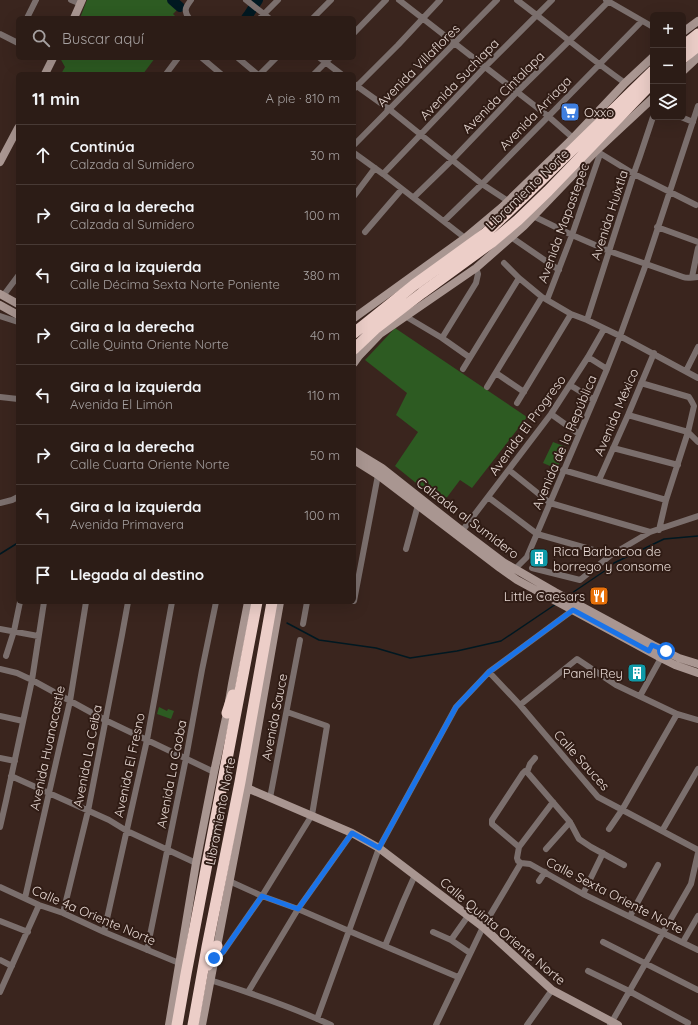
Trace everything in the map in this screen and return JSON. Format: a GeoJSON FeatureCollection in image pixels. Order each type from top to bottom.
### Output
{"type":"FeatureCollection","features":[{"type":"Feature","properties":{"kind":"highway"},"geometry":{"type":"LineString","coordinates":[[686,44],[698,34]]}},
{"type":"Feature","properties":{"kind":"highway"},"geometry":{"type":"LineString","coordinates":[[686,56],[698,46]]}},
{"type":"Feature","properties":{"kind":"highway","name":"Libramiento Norte"},"geometry":{"type":"LineString","coordinates":[[356,331],[414,285],[486,234],[650,74]]}},
{"type":"Feature","properties":{"kind":"highway","name":"Libramiento Norte"},"geometry":{"type":"LineString","coordinates":[[356,347],[375,329],[492,242],[518,220],[650,84]]}},
{"type":"Feature","properties":{"kind":"highway"},"geometry":{"type":"LineString","coordinates":[[545,177],[561,150]]}},
{"type":"Feature","properties":{"kind":"highway"},"geometry":{"type":"LineString","coordinates":[[557,181],[571,177]]}},
{"type":"Feature","properties":{"kind":"highway","name":"Libramiento Norte"},"geometry":{"type":"LineString","coordinates":[[177,1025],[257,604]]}},
{"type":"Feature","properties":{"kind":"highway","name":"Libramiento Norte"},"geometry":{"type":"LineString","coordinates":[[193,1025],[206,977],[272,604]]}},
{"type":"Feature","properties":{"kind":"highway"},"geometry":{"type":"LineString","coordinates":[[227,713],[247,654]]}},
{"type":"Feature","properties":{"kind":"highway"},"geometry":{"type":"LineString","coordinates":[[263,655],[267,678]]}},
{"type":"Feature","properties":{"kind":"highway"},"geometry":{"type":"LineString","coordinates":[[182,944],[185,955],[186,974]]}},
{"type":"Feature","properties":{"kind":"highway"},"geometry":{"type":"LineString","coordinates":[[206,977],[210,962],[217,946]]}},
{"type":"Feature","properties":{"kind":"street"},"geometry":{"type":"LineString","coordinates":[[28,16],[36,0]]}},
{"type":"Feature","properties":{"kind":"street"},"geometry":{"type":"LineString","coordinates":[[71,0],[82,2],[75,16]]}},
{"type":"Feature","properties":{"kind":"street"},"geometry":{"type":"LineString","coordinates":[[188,16],[185,11],[191,0]]}},
{"type":"Feature","properties":{"kind":"street"},"geometry":{"type":"LineString","coordinates":[[246,0],[263,15],[278,0]]}},
{"type":"Feature","properties":{"kind":"street"},"geometry":{"type":"LineString","coordinates":[[315,16],[330,0]]}},
{"type":"Feature","properties":{"kind":"street"},"geometry":{"type":"LineString","coordinates":[[356,31],[386,0]]}},
{"type":"Feature","properties":{"kind":"street"},"geometry":{"type":"LineString","coordinates":[[399,0],[548,116],[573,138]]}},
{"type":"Feature","properties":{"kind":"street"},"geometry":{"type":"LineString","coordinates":[[356,85],[398,45],[440,0]]}},
{"type":"Feature","properties":{"kind":"street","name":"Avenida Villaflores"},"geometry":{"type":"LineString","coordinates":[[356,143],[496,0]]}},
{"type":"Feature","properties":{"kind":"street"},"geometry":{"type":"LineString","coordinates":[[517,0],[570,40],[598,64],[626,83]]}},
{"type":"Feature","properties":{"kind":"street","name":"Avenida Suchiapa"},"geometry":{"type":"LineString","coordinates":[[383,174],[485,67],[552,0]]}},
{"type":"Feature","properties":{"kind":"street"},"geometry":{"type":"LineString","coordinates":[[607,1],[650,26]]}},
{"type":"Feature","properties":{"kind":"street","name":"Avenida Cintalapa"},"geometry":{"type":"LineString","coordinates":[[414,197],[607,1]]}},
{"type":"Feature","properties":{"kind":"street","name":"Avenida Arriaga"},"geometry":{"type":"LineString","coordinates":[[444,221],[642,20]]}},
{"type":"Feature","properties":{"kind":"street"},"geometry":{"type":"LineString","coordinates":[[686,30],[698,22]]}},
{"type":"Feature","properties":{"kind":"street"},"geometry":{"type":"LineString","coordinates":[[0,34],[16,41]]}},
{"type":"Feature","properties":{"kind":"street"},"geometry":{"type":"LineString","coordinates":[[686,69],[698,57]]}},
{"type":"Feature","properties":{"kind":"street"},"geometry":{"type":"LineString","coordinates":[[46,72],[51,60]]}},
{"type":"Feature","properties":{"kind":"street"},"geometry":{"type":"LineString","coordinates":[[169,72],[177,60]]}},
{"type":"Feature","properties":{"kind":"street"},"geometry":{"type":"LineString","coordinates":[[204,60],[219,72]]}},
{"type":"Feature","properties":{"kind":"street"},"geometry":{"type":"LineString","coordinates":[[240,60],[255,72]]}},
{"type":"Feature","properties":{"kind":"street"},"geometry":{"type":"LineString","coordinates":[[262,72],[274,60]]}},
{"type":"Feature","properties":{"kind":"street"},"geometry":{"type":"LineString","coordinates":[[316,72],[327,60],[339,72]]}},
{"type":"Feature","properties":{"kind":"street"},"geometry":{"type":"LineString","coordinates":[[356,317],[465,238],[508,201],[650,60]]}},
{"type":"Feature","properties":{"kind":"street"},"geometry":{"type":"LineString","coordinates":[[356,87],[389,109],[482,184],[508,201]]}},
{"type":"Feature","properties":{"kind":"street","name":"Libramiento Norte"},"geometry":{"type":"LineString","coordinates":[[356,360],[380,334],[476,268],[524,226],[571,177],[650,103]]}},
{"type":"Feature","properties":{"kind":"street","name":"Avenida de la República"},"geometry":{"type":"LineString","coordinates":[[515,569],[527,557],[607,369],[646,264],[698,106]]}},
{"type":"Feature","properties":{"kind":"street"},"geometry":{"type":"LineString","coordinates":[[686,119],[693,122]]}},
{"type":"Feature","properties":{"kind":"street","name":"Avenida Huixtla"},"geometry":{"type":"LineString","coordinates":[[587,320],[652,120]]}},
{"type":"Feature","properties":{"kind":"street"},"geometry":{"type":"LineString","coordinates":[[0,162],[16,132]]}},
{"type":"Feature","properties":{"kind":"street"},"geometry":{"type":"LineString","coordinates":[[598,153],[634,174],[696,205]]}},
{"type":"Feature","properties":{"kind":"street","name":"Avenida Mapastepec"},"geometry":{"type":"LineString","coordinates":[[487,387],[545,298],[559,270],[572,235],[598,153]]}},
{"type":"Feature","properties":{"kind":"street"},"geometry":{"type":"LineString","coordinates":[[356,154],[414,197],[465,238]]}},
{"type":"Feature","properties":{"kind":"street"},"geometry":{"type":"LineString","coordinates":[[356,193],[375,168]]}},
{"type":"Feature","properties":{"kind":"street"},"geometry":{"type":"LineString","coordinates":[[365,232],[402,189]]}},
{"type":"Feature","properties":{"kind":"street"},"geometry":{"type":"LineString","coordinates":[[533,216],[610,251],[686,278],[695,277],[698,248]]}},
{"type":"Feature","properties":{"kind":"street"},"geometry":{"type":"LineString","coordinates":[[657,227],[698,242]]}},
{"type":"Feature","properties":{"kind":"street"},"geometry":{"type":"LineString","coordinates":[[511,237],[559,270]]}},
{"type":"Feature","properties":{"kind":"street"},"geometry":{"type":"LineString","coordinates":[[504,263],[519,278],[545,298],[571,314],[587,320],[654,353],[698,378]]}},
{"type":"Feature","properties":{"kind":"street"},"geometry":{"type":"LineString","coordinates":[[442,338],[476,282],[478,274],[476,268]]}},
{"type":"Feature","properties":{"kind":"street"},"geometry":{"type":"LineString","coordinates":[[16,278],[2,295],[16,303]]}},
{"type":"Feature","properties":{"kind":"street"},"geometry":{"type":"LineString","coordinates":[[463,369],[519,278]]}},
{"type":"Feature","properties":{"kind":"street"},"geometry":{"type":"LineString","coordinates":[[0,305],[16,314]]}},
{"type":"Feature","properties":{"kind":"street"},"geometry":{"type":"LineString","coordinates":[[518,403],[571,314]]}},
{"type":"Feature","properties":{"kind":"street"},"geometry":{"type":"LineString","coordinates":[[0,316],[16,321]]}},
{"type":"Feature","properties":{"kind":"street"},"geometry":{"type":"LineString","coordinates":[[406,316],[469,357]]}},
{"type":"Feature","properties":{"kind":"street","name":"Avenida El Progreso"},"geometry":{"type":"LineString","coordinates":[[462,531],[552,414],[604,329]]}},
{"type":"Feature","properties":{"kind":"street"},"geometry":{"type":"LineString","coordinates":[[686,371],[698,347]]}},
{"type":"Feature","properties":{"kind":"street","name":"Avenida México"},"geometry":{"type":"LineString","coordinates":[[599,480],[654,353]]}},
{"type":"Feature","properties":{"kind":"street"},"geometry":{"type":"LineString","coordinates":[[588,357],[607,369]]}},
{"type":"Feature","properties":{"kind":"street"},"geometry":{"type":"LineString","coordinates":[[496,373],[524,392]]}},
{"type":"Feature","properties":{"kind":"street"},"geometry":{"type":"LineString","coordinates":[[641,383],[689,397],[694,406],[688,432],[666,500],[659,530]]}},
{"type":"Feature","properties":{"kind":"street"},"geometry":{"type":"LineString","coordinates":[[570,385],[594,400]]}},
{"type":"Feature","properties":{"kind":"street"},"geometry":{"type":"LineString","coordinates":[[0,397],[16,399]]}},
{"type":"Feature","properties":{"kind":"street"},"geometry":{"type":"LineString","coordinates":[[552,414],[579,434]]}},
{"type":"Feature","properties":{"kind":"street"},"geometry":{"type":"LineString","coordinates":[[628,415],[688,432],[698,442]]}},
{"type":"Feature","properties":{"kind":"street"},"geometry":{"type":"LineString","coordinates":[[613,448],[678,464]]}},
{"type":"Feature","properties":{"kind":"street","name":"Calzada al Sumidero"},"geometry":{"type":"LineString","coordinates":[[356,452],[382,468],[462,531],[494,559],[503,562],[534,580],[573,608],[651,648],[698,664]]}},
{"type":"Feature","properties":{"kind":"street"},"geometry":{"type":"LineString","coordinates":[[356,461],[378,475],[418,506],[494,559],[518,580],[553,595]]}},
{"type":"Feature","properties":{"kind":"street"},"geometry":{"type":"LineString","coordinates":[[509,470],[550,502],[650,532]]}},
{"type":"Feature","properties":{"kind":"street"},"geometry":{"type":"LineString","coordinates":[[563,470],[666,500]]}},
{"type":"Feature","properties":{"kind":"street"},"geometry":{"type":"LineString","coordinates":[[356,591],[378,475]]}},
{"type":"Feature","properties":{"kind":"street"},"geometry":{"type":"LineString","coordinates":[[488,497],[537,534],[611,555]]}},
{"type":"Feature","properties":{"kind":"street"},"geometry":{"type":"LineString","coordinates":[[0,503],[16,498]]}},
{"type":"Feature","properties":{"kind":"street"},"geometry":{"type":"LineString","coordinates":[[406,549],[418,506]]}},
{"type":"Feature","properties":{"kind":"street"},"geometry":{"type":"LineString","coordinates":[[532,568],[580,580],[611,555],[650,532],[698,516]]}},
{"type":"Feature","properties":{"kind":"street"},"geometry":{"type":"LineString","coordinates":[[527,557],[532,568],[534,580]]}},
{"type":"Feature","properties":{"kind":"street"},"geometry":{"type":"LineString","coordinates":[[534,580],[542,570]]}},
{"type":"Feature","properties":{"kind":"street"},"geometry":{"type":"LineString","coordinates":[[6,656],[14,632],[20,604]]}},
{"type":"Feature","properties":{"kind":"street"},"geometry":{"type":"LineString","coordinates":[[0,827],[3,801],[12,776],[32,680],[44,604]]}},
{"type":"Feature","properties":{"kind":"street","name":"Avenida Huanacastle"},"geometry":{"type":"LineString","coordinates":[[25,898],[70,700],[86,604]]}},
{"type":"Feature","properties":{"kind":"street","name":"Avenida La Ceiba"},"geometry":{"type":"LineString","coordinates":[[63,913],[88,811],[128,604]]}},
{"type":"Feature","properties":{"kind":"street","name":"Avenida El Fresno"},"geometry":{"type":"LineString","coordinates":[[104,932],[147,740],[172,604]]}},
{"type":"Feature","properties":{"kind":"street","name":"Avenida La Caoba"},"geometry":{"type":"LineString","coordinates":[[147,950],[216,604]]}},
{"type":"Feature","properties":{"kind":"street"},"geometry":{"type":"LineString","coordinates":[[169,1025],[196,863],[248,604]]}},
{"type":"Feature","properties":{"kind":"street","name":"Libramiento Norte"},"geometry":{"type":"LineString","coordinates":[[202,1025],[206,977],[217,946],[280,604]]}},
{"type":"Feature","properties":{"kind":"street"},"geometry":{"type":"LineString","coordinates":[[303,624],[307,604]]}},
{"type":"Feature","properties":{"kind":"street"},"geometry":{"type":"LineString","coordinates":[[317,1018],[379,848],[456,707],[489,672],[573,608]]}},
{"type":"Feature","properties":{"kind":"street"},"geometry":{"type":"LineString","coordinates":[[0,629],[38,636]]}},
{"type":"Feature","properties":{"kind":"street","name":"Avenida Sauce"},"geometry":{"type":"LineString","coordinates":[[270,798],[300,640]]}},
{"type":"Feature","properties":{"kind":"street","name":"Calzada al Sumidero"},"geometry":{"type":"LineString","coordinates":[[651,648],[661,658],[698,673]]}},
{"type":"Feature","properties":{"kind":"street"},"geometry":{"type":"LineString","coordinates":[[640,696],[661,658]]}},
{"type":"Feature","properties":{"kind":"street"},"geometry":{"type":"LineString","coordinates":[[520,705],[577,659],[616,685],[677,714],[698,720]]}},
{"type":"Feature","properties":{"kind":"street"},"geometry":{"type":"LineString","coordinates":[[0,669],[32,680],[105,720],[214,772]]}},
{"type":"Feature","properties":{"kind":"street","name":"Calle Sauces"},"geometry":{"type":"LineString","coordinates":[[489,672],[520,705],[598,797],[698,851]]}},
{"type":"Feature","properties":{"kind":"street"},"geometry":{"type":"LineString","coordinates":[[214,958],[223,952],[262,896],[312,815],[327,726],[287,712]]}},
{"type":"Feature","properties":{"kind":"street"},"geometry":{"type":"LineString","coordinates":[[609,829],[622,810],[677,714]]}},
{"type":"Feature","properties":{"kind":"street"},"geometry":{"type":"LineString","coordinates":[[0,716],[23,721]]}},
{"type":"Feature","properties":{"kind":"street"},"geometry":{"type":"LineString","coordinates":[[0,758],[15,761]]}},
{"type":"Feature","properties":{"kind":"street"},"geometry":{"type":"LineString","coordinates":[[519,847],[492,824],[492,820],[535,758]]}},
{"type":"Feature","properties":{"kind":"street"},"geometry":{"type":"LineString","coordinates":[[662,831],[698,770]]}},
{"type":"Feature","properties":{"kind":"street"},"geometry":{"type":"LineString","coordinates":[[525,772],[570,822],[579,839],[624,865]]}},
{"type":"Feature","properties":{"kind":"street"},"geometry":{"type":"LineString","coordinates":[[12,776],[109,820],[127,831],[196,863]]}},
{"type":"Feature","properties":{"kind":"street","name":"Calle Quinta Oriente Norte"},"geometry":{"type":"LineString","coordinates":[[247,788],[352,833],[379,848],[483,927],[552,990],[613,1024]]}},
{"type":"Feature","properties":{"kind":"street"},"geometry":{"type":"LineString","coordinates":[[436,1025],[483,927],[521,863],[517,858],[519,847],[553,802]]}},
{"type":"Feature","properties":{"kind":"street"},"geometry":{"type":"LineString","coordinates":[[546,849],[570,822]]}},
{"type":"Feature","properties":{"kind":"street"},"geometry":{"type":"LineString","coordinates":[[248,992],[298,909],[352,833]]}},
{"type":"Feature","properties":{"kind":"street"},"geometry":{"type":"LineString","coordinates":[[613,1024],[629,991],[691,884],[697,862],[698,851]]}},
{"type":"Feature","properties":{"kind":"street"},"geometry":{"type":"LineString","coordinates":[[584,894],[603,854]]}},
{"type":"Feature","properties":{"kind":"street","name":"Calle Sexta Oriente Norte"},"geometry":{"type":"LineString","coordinates":[[521,863],[530,864],[584,894],[698,950]]}},
{"type":"Feature","properties":{"kind":"street"},"geometry":{"type":"LineString","coordinates":[[630,916],[658,865]]}},
{"type":"Feature","properties":{"kind":"street"},"geometry":{"type":"LineString","coordinates":[[539,881],[545,872]]}},
{"type":"Feature","properties":{"kind":"street"},"geometry":{"type":"LineString","coordinates":[[385,946],[415,875]]}},
{"type":"Feature","properties":{"kind":"street"},"geometry":{"type":"LineString","coordinates":[[229,881],[458,977]]}},
{"type":"Feature","properties":{"kind":"street","name":"Calle 4a Oriente Norte"},"geometry":{"type":"LineString","coordinates":[[0,887],[179,963]]}},
{"type":"Feature","properties":{"kind":"street"},"geometry":{"type":"LineString","coordinates":[[0,992],[40,905]]}},
{"type":"Feature","properties":{"kind":"street"},"geometry":{"type":"LineString","coordinates":[[451,940],[468,916]]}},
{"type":"Feature","properties":{"kind":"street"},"geometry":{"type":"LineString","coordinates":[[683,942],[698,916]]}},
{"type":"Feature","properties":{"kind":"street"},"geometry":{"type":"LineString","coordinates":[[0,921],[28,932]]}},
{"type":"Feature","properties":{"kind":"street"},"geometry":{"type":"LineString","coordinates":[[433,932],[451,940],[470,953]]}},
{"type":"Feature","properties":{"kind":"street"},"geometry":{"type":"LineString","coordinates":[[603,942],[698,990]]}},
{"type":"Feature","properties":{"kind":"street"},"geometry":{"type":"LineString","coordinates":[[0,960],[12,966]]}},
{"type":"Feature","properties":{"kind":"street"},"geometry":{"type":"LineString","coordinates":[[588,970],[688,1023]]}},
{"type":"Feature","properties":{"kind":"street"},"geometry":{"type":"LineString","coordinates":[[206,977],[317,1018],[331,1025]]}},
{"type":"Feature","properties":{"kind":"street"},"geometry":{"type":"LineString","coordinates":[[527,1025],[552,990]]}},
{"type":"Feature","properties":{"kind":"green space"},"geometry":{"type":"Polygon","coordinates":[[[87,0],[170,0],[179,8],[173,14],[175,16],[81,16],[87,0]]]}},
{"type":"Feature","properties":{"kind":"green space"},"geometry":{"type":"Polygon","coordinates":[[[61,60],[154,60],[144,72],[62,72],[65,67],[61,60]]]}},
{"type":"Feature","properties":{"kind":"green space"},"geometry":{"type":"Polygon","coordinates":[[[395,328],[527,417],[472,488],[460,480],[442,504],[395,466],[418,432],[396,415],[407,393],[365,360],[395,328]]]}},
{"type":"Feature","properties":{"kind":"green space"},"geometry":{"type":"Polygon","coordinates":[[[553,442],[566,447],[557,469],[543,463],[553,442]]]}},
{"type":"Feature","properties":{"kind":"green space"},"geometry":{"type":"Polygon","coordinates":[[[159,707],[167,711],[168,709],[174,711],[171,719],[157,714],[159,707]]]}},
{"type":"Feature","properties":{"kind":"waterway"},"geometry":{"type":"LineString","coordinates":[[172,0],[180,7]]}},
{"type":"Feature","properties":{"kind":"waterway"},"geometry":{"type":"LineString","coordinates":[[247,16],[258,0]]}},
{"type":"Feature","properties":{"kind":"waterway"},"geometry":{"type":"LineString","coordinates":[[569,595],[614,563],[664,539],[698,536]]}},
{"type":"Feature","properties":{"kind":"waterway"},"geometry":{"type":"LineString","coordinates":[[0,554],[16,544]]}},
{"type":"Feature","properties":{"kind":"waterway"},"geometry":{"type":"LineString","coordinates":[[287,623],[319,640],[376,648],[410,658],[457,651],[501,641],[556,604]]}},
{"type":"Feature","properties":{"kind":"place","name":"Oxxo"},"geometry":{"type":"Point","coordinates":[570,112]}},
{"type":"Feature","properties":{"kind":"place","name":"Rica Barbacoa de borrego y consome"},"geometry":{"type":"Point","coordinates":[539,558]}},
{"type":"Feature","properties":{"kind":"place","name":"Little Caesars"},"geometry":{"type":"Point","coordinates":[599,596]}},
{"type":"Feature","properties":{"kind":"place","name":"Panel Rey"},"geometry":{"type":"Point","coordinates":[637,673]}},
{"type":"Feature","properties":{"kind":"route"},"geometry":{"type":"LineString","coordinates":[[214,958],[223,952],[262,896],[298,909],[352,833],[379,848],[456,707],[489,672],[573,610],[649,651],[652,645],[666,651]]}}]}
